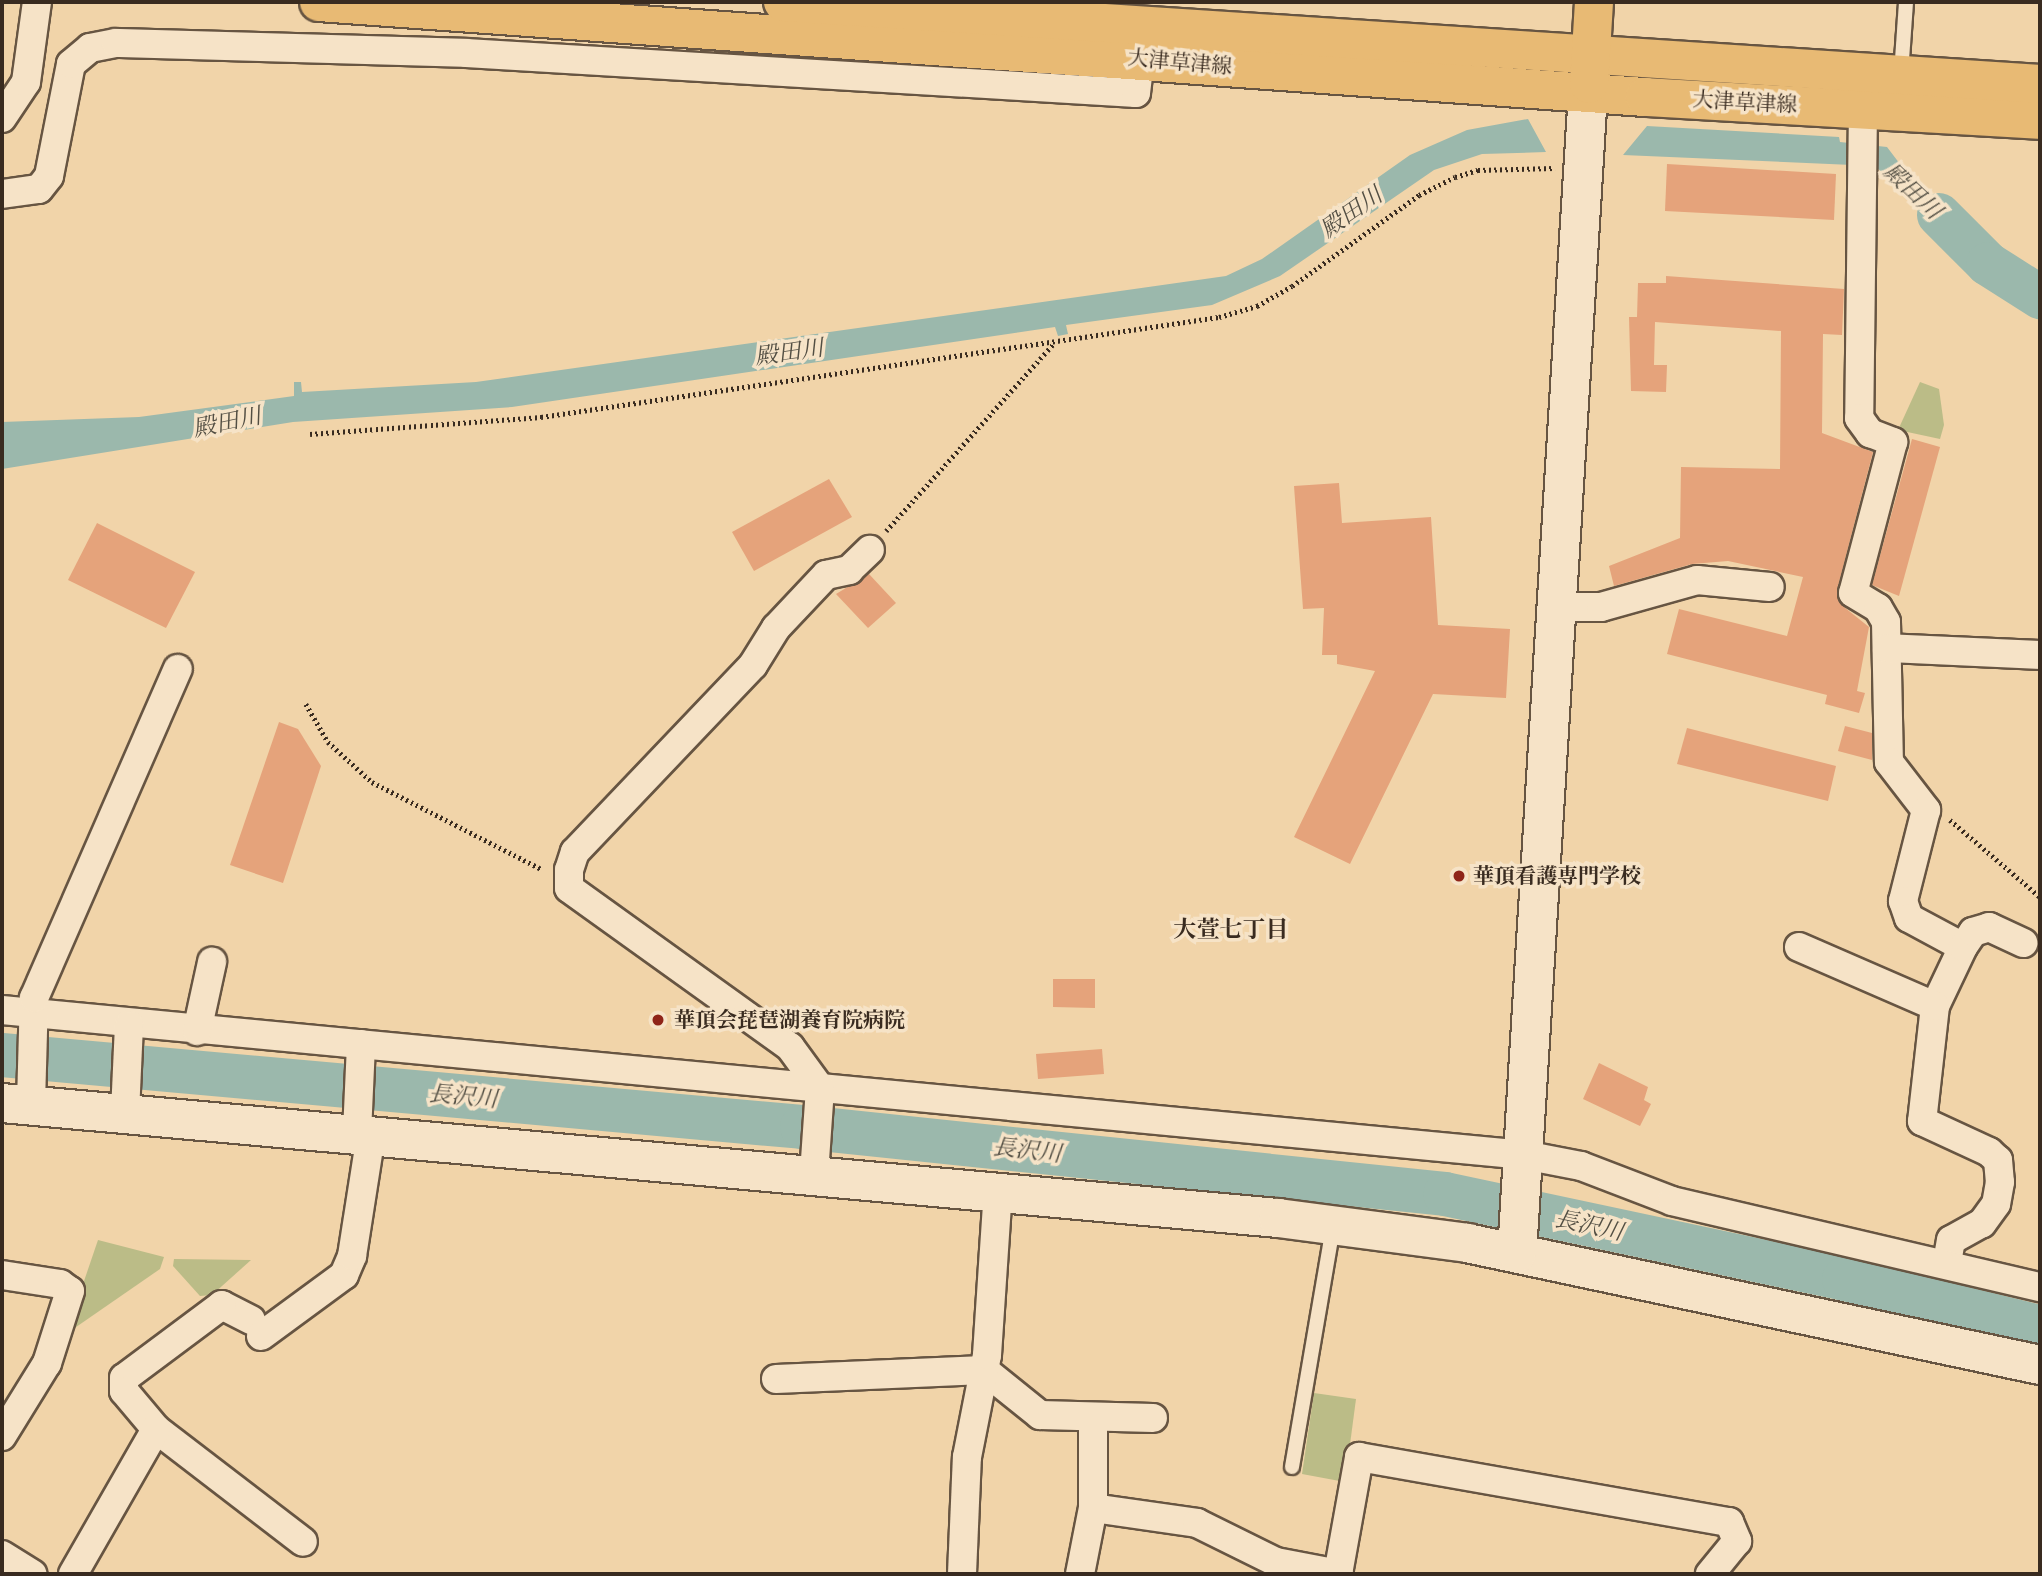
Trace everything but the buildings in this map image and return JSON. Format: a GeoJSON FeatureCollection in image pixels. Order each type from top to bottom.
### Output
{"type":"FeatureCollection","features":[{"type":"Feature","properties":{"kind":"main road","name":"大津草津線"},"geometry":{"type":"LineString","coordinates":[[319,2],[1131,36]]}},
{"type":"Feature","properties":{"kind":"main road","name":"大津草津線"},"geometry":{"type":"LineString","coordinates":[[783,2],[1131,36],[1590,75],[1901,75],[2040,84]]}},
{"type":"Feature","properties":{"kind":"main road"},"geometry":{"type":"LineString","coordinates":[[1590,75],[1594,2]]}},
{"type":"Feature","properties":{"kind":"main road","name":"大津草津線"},"geometry":{"type":"LineString","coordinates":[[1590,75],[1863,122],[2040,120]]}},
{"type":"Feature","properties":{"kind":"street"},"geometry":{"type":"LineString","coordinates":[[2,118],[26,82],[37,2]]}},
{"type":"Feature","properties":{"kind":"street"},"geometry":{"type":"LineString","coordinates":[[2,194],[39,189],[49,176],[71,64],[90,48],[116,43],[466,53],[1136,93],[1131,36]]}},
{"type":"Feature","properties":{"kind":"street"},"geometry":{"type":"LineString","coordinates":[[1518,1245],[1590,75]]}},
{"type":"Feature","properties":{"kind":"street"},"geometry":{"type":"LineString","coordinates":[[1863,122],[1859,418],[1870,433],[1893,442],[1853,593],[1878,608],[1886,622],[1889,762],[1926,810],[1903,901],[1909,918],[1963,947]]}},
{"type":"Feature","properties":{"kind":"street"},"geometry":{"type":"LineString","coordinates":[[814,1167],[820,1092],[790,1047],[569,888],[575,852],[726,694],[826,575],[849,570],[870,551]]}},
{"type":"Feature","properties":{"kind":"street"},"geometry":{"type":"LineString","coordinates":[[1557,607],[1601,607],[1697,580],[1770,587]]}},
{"type":"Feature","properties":{"kind":"street"},"geometry":{"type":"LineString","coordinates":[[1887,648],[2040,655]]}},
{"type":"Feature","properties":{"kind":"street"},"geometry":{"type":"LineString","coordinates":[[178,669],[34,998],[22,1098],[814,1167],[998,1191],[1518,1245],[2040,1365]]}},
{"type":"Feature","properties":{"kind":"street"},"geometry":{"type":"LineString","coordinates":[[1947,1263],[1951,1240],[1982,1223],[1996,1205],[2000,1182],[1998,1160],[1989,1152],[1922,1121],[1935,1006],[1973,932],[1989,927],[2023,943]]}},
{"type":"Feature","properties":{"kind":"street"},"geometry":{"type":"LineString","coordinates":[[1799,947],[1935,1006]]}},
{"type":"Feature","properties":{"kind":"street"},"geometry":{"type":"LineString","coordinates":[[198,1031],[212,962]]}},
{"type":"Feature","properties":{"kind":"street"},"geometry":{"type":"LineString","coordinates":[[2,1010],[33,1019],[128,1032],[198,1031],[1581,1166],[1672,1201],[1947,1263],[2040,1287]]}},
{"type":"Feature","properties":{"kind":"street"},"geometry":{"type":"LineString","coordinates":[[125,1107],[128,1032]]}},
{"type":"Feature","properties":{"kind":"street"},"geometry":{"type":"LineString","coordinates":[[303,1542],[156,1429],[124,1391],[124,1378],[222,1305],[256,1328],[344,1275],[352,1256],[362,1129],[361,1049]]}},
{"type":"Feature","properties":{"kind":"street"},"geometry":{"type":"LineString","coordinates":[[962,1574],[967,1457],[984,1370],[998,1191]]}},
{"type":"Feature","properties":{"kind":"street"},"geometry":{"type":"LineString","coordinates":[[2,1275],[60,1284],[70,1291],[47,1363],[4,1425]]}},
{"type":"Feature","properties":{"kind":"street"},"geometry":{"type":"LineString","coordinates":[[776,1379],[984,1370],[1040,1415],[1153,1418]]}},
{"type":"Feature","properties":{"kind":"street"},"geometry":{"type":"LineString","coordinates":[[1080,1574],[1093,1508],[1093,1417]]}},
{"type":"Feature","properties":{"kind":"street"},"geometry":{"type":"LineString","coordinates":[[73,1574],[156,1429]]}},
{"type":"Feature","properties":{"kind":"street"},"geometry":{"type":"LineString","coordinates":[[1093,1508],[1197,1523],[1276,1562],[1338,1574],[1359,1457],[1729,1522],[1737,1541],[1710,1574]]}},
{"type":"Feature","properties":{"kind":"street"},"geometry":{"type":"LineString","coordinates":[[2,1555],[33,1574]]}},
{"type":"Feature","properties":{"kind":"lane"},"geometry":{"type":"LineString","coordinates":[[1007,2],[1131,36]]}},
{"type":"Feature","properties":{"kind":"lane"},"geometry":{"type":"LineString","coordinates":[[1901,75],[1906,2]]}},
{"type":"Feature","properties":{"kind":"lane"},"geometry":{"type":"LineString","coordinates":[[1292,1467],[1333,1225]]}},
{"type":"Feature","properties":{"kind":"path"},"geometry":{"type":"LineString","coordinates":[[310,434],[541,417],[1054,343],[1257,306],[1455,177],[1478,170],[1583,167]]}},
{"type":"Feature","properties":{"kind":"path"},"geometry":{"type":"LineString","coordinates":[[870,551],[1054,343]]}},
{"type":"Feature","properties":{"kind":"path"},"geometry":{"type":"LineString","coordinates":[[306,704],[328,741],[372,782],[569,888]]}},
{"type":"Feature","properties":{"kind":"path"},"geometry":{"type":"LineString","coordinates":[[1926,810],[1945,816],[2040,897]]}},
{"type":"Feature","properties":{"kind":"green space"},"geometry":{"type":"Polygon","coordinates":[[[1920,382],[1939,389],[1944,425],[1940,439],[1898,430],[1920,382]]]}},
{"type":"Feature","properties":{"kind":"green space"},"geometry":{"type":"Polygon","coordinates":[[[98,1240],[164,1257],[160,1269],[66,1334],[98,1240]]]}},
{"type":"Feature","properties":{"kind":"green space"},"geometry":{"type":"Polygon","coordinates":[[[174,1259],[251,1260],[212,1295],[200,1296],[173,1266],[174,1259]]]}},
{"type":"Feature","properties":{"kind":"green space"},"geometry":{"type":"Polygon","coordinates":[[[1314,1393],[1356,1399],[1345,1482],[1302,1474],[1314,1393]]]}},
{"type":"Feature","properties":{"kind":"water"},"geometry":{"type":"Polygon","coordinates":[[[1528,119],[1546,152],[1482,154],[1434,170],[1280,276],[1212,305],[1066,325],[1068,334],[1058,336],[1055,327],[512,407],[293,422],[2,469],[2,422],[139,417],[294,396],[294,382],[301,382],[302,392],[476,382],[1226,276],[1262,259],[1410,155],[1467,130],[1528,119]]]}},
{"type":"Feature","properties":{"kind":"water"},"geometry":{"type":"Polygon","coordinates":[[[1647,126],[1839,137],[1840,142],[1887,147],[1919,189],[1983,255],[1978,261],[1875,166],[1623,155],[1647,126]]]}},
{"type":"Feature","properties":{"kind":"waterway","name":"殿田川"},"geometry":{"type":"LineString","coordinates":[[1939,215],[1988,264],[2040,297]]}},
{"type":"Feature","properties":{"kind":"waterway","name":"長沢川"},"geometry":{"type":"LineString","coordinates":[[2,1055],[802,1127],[1445,1194],[1844,1279],[2040,1327]]}},
{"type":"Feature","properties":{"kind":"place","name":"華頂看護専門学校"},"geometry":{"type":"Point","coordinates":[1459,876]}},
{"type":"Feature","properties":{"kind":"place","name":"華頂会琵琶湖養育院病院"},"geometry":{"type":"Point","coordinates":[658,1020]}},
{"type":"Feature","properties":{"kind":"district","name":"大萱七丁目"},"geometry":{"type":"Point","coordinates":[1231,929]}}]}
